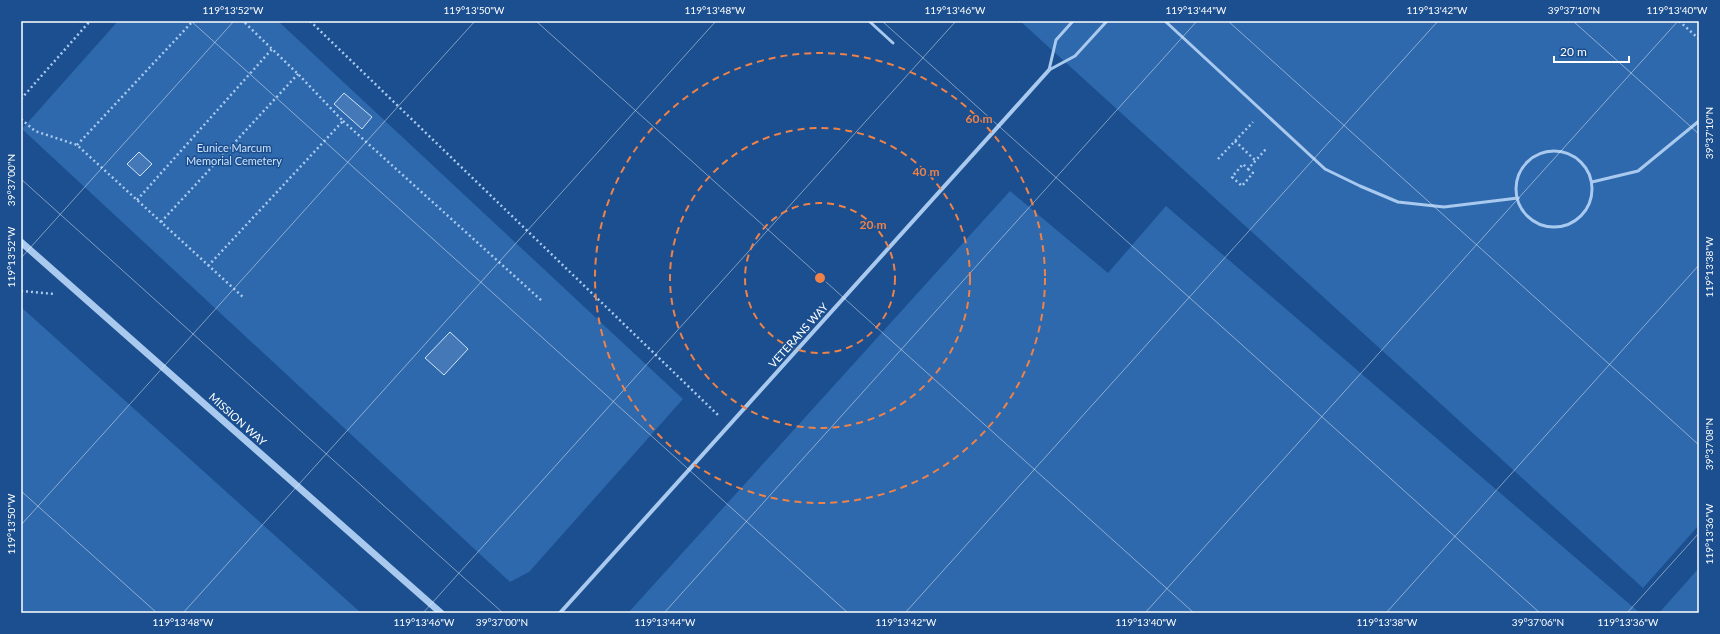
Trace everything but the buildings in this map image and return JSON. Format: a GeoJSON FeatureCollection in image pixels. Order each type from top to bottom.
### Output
{"type":"FeatureCollection","features":[{"type":"Feature","properties":{"kind":"street","name":"VETERANS WAY"},"geometry":{"type":"LineString","coordinates":[[560,613],[1049,70]]}},
{"type":"Feature","properties":{"kind":"street","name":"MISSION WAY"},"geometry":{"type":"LineString","coordinates":[[21,242],[441,613]]}},
{"type":"Feature","properties":{"kind":"lane"},"geometry":{"type":"LineString","coordinates":[[869,21],[893,43]]}},
{"type":"Feature","properties":{"kind":"lane","name":"VETERANS WAY"},"geometry":{"type":"LineString","coordinates":[[1049,70],[1056,40],[1073,21]]}},
{"type":"Feature","properties":{"kind":"lane","name":"VETERANS WAY"},"geometry":{"type":"LineString","coordinates":[[1049,70],[1075,56],[1107,21]]}},
{"type":"Feature","properties":{"kind":"lane"},"geometry":{"type":"LineString","coordinates":[[1165,21],[1325,169],[1398,202],[1444,207],[1518,198]]}},
{"type":"Feature","properties":{"kind":"lane"},"geometry":{"type":"LineString","coordinates":[[1592,182],[1638,171],[1699,121]]}},
{"type":"Feature","properties":{"kind":"lane"},"geometry":{"type":"LineString","coordinates":[[1552,151],[1570,154],[1584,165],[1592,182],[1591,201],[1582,216],[1566,226],[1548,227],[1531,220],[1519,205],[1516,187],[1521,169],[1534,156],[1552,151]]}},
{"type":"Feature","properties":{"kind":"path"},"geometry":{"type":"LineString","coordinates":[[21,99],[90,21]]}},
{"type":"Feature","properties":{"kind":"path"},"geometry":{"type":"LineString","coordinates":[[77,145],[193,21]]}},
{"type":"Feature","properties":{"kind":"path"},"geometry":{"type":"LineString","coordinates":[[243,21],[298,74],[343,121],[542,301]]}},
{"type":"Feature","properties":{"kind":"path"},"geometry":{"type":"LineString","coordinates":[[310,21],[728,426]]}},
{"type":"Feature","properties":{"kind":"path"},"geometry":{"type":"LineString","coordinates":[[1679,21],[1699,39]]}},
{"type":"Feature","properties":{"kind":"path"},"geometry":{"type":"LineString","coordinates":[[137,200],[272,49]]}},
{"type":"Feature","properties":{"kind":"path"},"geometry":{"type":"LineString","coordinates":[[161,222],[298,74]]}},
{"type":"Feature","properties":{"kind":"path"},"geometry":{"type":"LineString","coordinates":[[1218,159],[1263,112]]}},
{"type":"Feature","properties":{"kind":"path"},"geometry":{"type":"LineString","coordinates":[[21,118],[35,131],[77,145],[244,298]]}},
{"type":"Feature","properties":{"kind":"path"},"geometry":{"type":"LineString","coordinates":[[208,266],[343,121]]}},
{"type":"Feature","properties":{"kind":"path"},"geometry":{"type":"LineString","coordinates":[[1235,142],[1256,160]]}},
{"type":"Feature","properties":{"kind":"path"},"geometry":{"type":"LineString","coordinates":[[1248,169],[1266,149]]}},
{"type":"Feature","properties":{"kind":"path"},"geometry":{"type":"LineString","coordinates":[[1243,164],[1248,169],[1253,173],[1242,186],[1232,176],[1243,164]]}},
{"type":"Feature","properties":{"kind":"green space","name":"Eunice Marcum Memorial Cemetery"},"geometry":{"type":"Polygon","coordinates":[[[118,21],[278,21],[683,399],[529,572],[510,582],[22,129],[118,21]]]}},
{"type":"Feature","properties":{"kind":"green space"},"geometry":{"type":"Polygon","coordinates":[[[1020,21],[1699,21],[1699,525],[1643,588],[1020,21]]]}},
{"type":"Feature","properties":{"kind":"green space"},"geometry":{"type":"Polygon","coordinates":[[[1010,191],[1108,273],[1166,206],[1640,613],[628,613],[1010,191]]]}},
{"type":"Feature","properties":{"kind":"green space"},"geometry":{"type":"Polygon","coordinates":[[[21,307],[361,613],[21,613],[21,307]]]}},
{"type":"Feature","properties":{"kind":"green space"},"geometry":{"type":"Polygon","coordinates":[[[1699,568],[1699,613],[1659,613],[1699,568]]]}}]}
